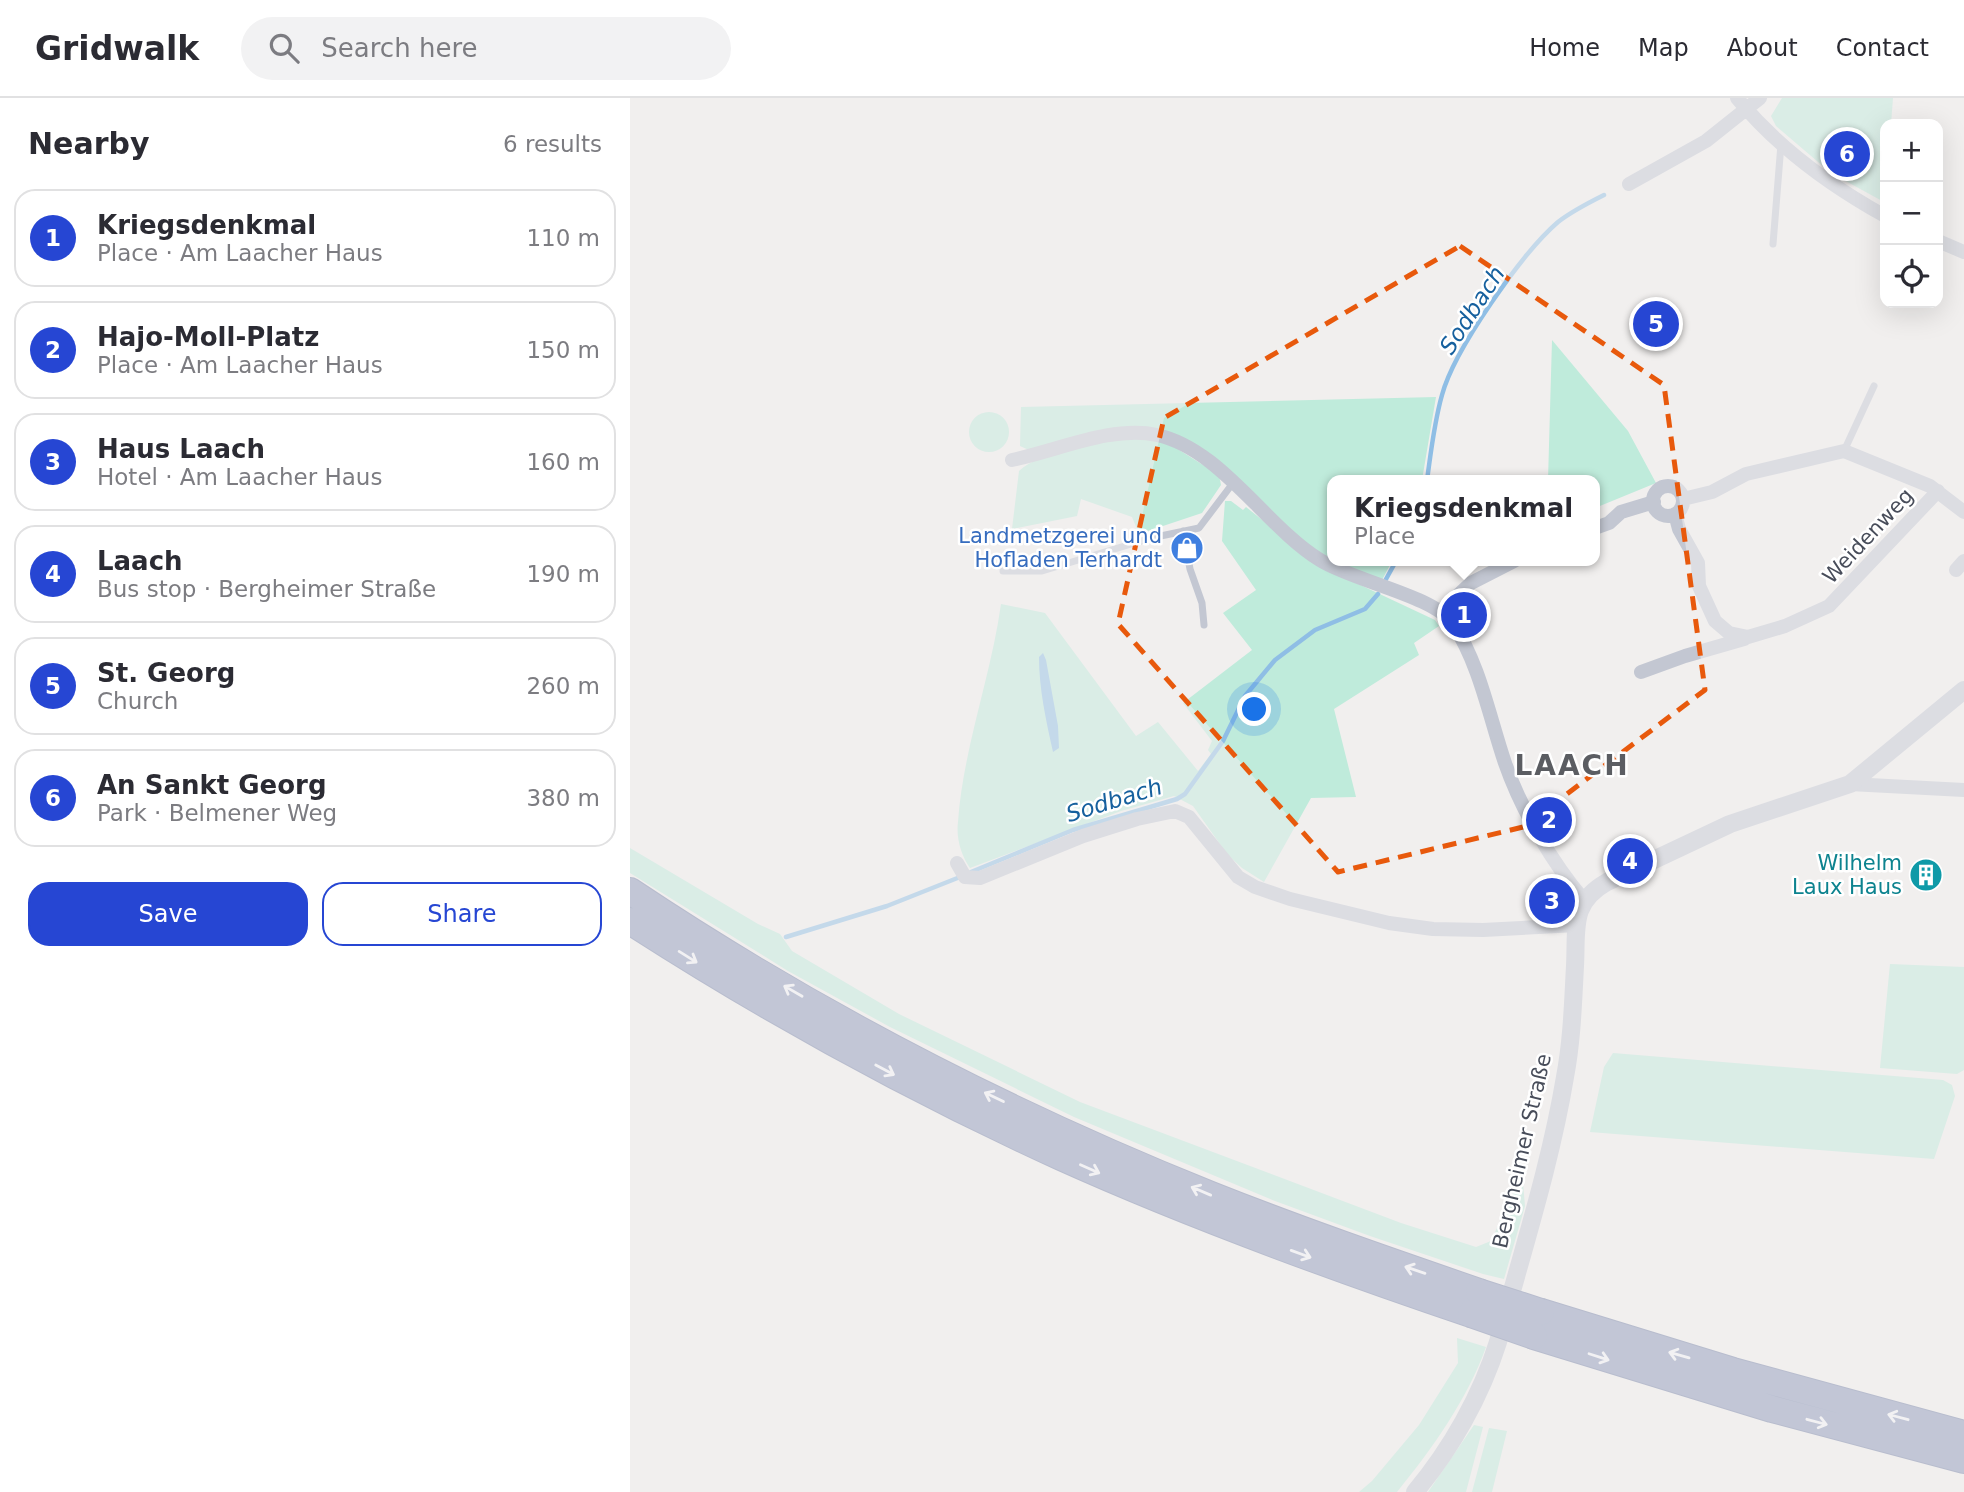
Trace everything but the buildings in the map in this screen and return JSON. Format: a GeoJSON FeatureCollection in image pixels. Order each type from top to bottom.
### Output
{"type":"FeatureCollection","features":[{"type":"Feature","properties":{"kind":"highway"},"geometry":{"type":"LineString","coordinates":[[630,891],[719,948],[844,1020],[1023,1112],[1208,1194],[1322,1237],[1475,1303]]}},
{"type":"Feature","properties":{"kind":"highway"},"geometry":{"type":"LineString","coordinates":[[630,920],[717,975],[845,1049],[952,1105],[1061,1156],[1266,1241],[1475,1303],[1772,1409],[1964,1460]]}},
{"type":"Feature","properties":{"kind":"highway"},"geometry":{"type":"LineString","coordinates":[[1538,1324],[1964,1434]]}},
{"type":"Feature","properties":{"kind":"street"},"geometry":{"type":"LineString","coordinates":[[1629,184],[1691,150],[1742,104],[1760,98]]}},
{"type":"Feature","properties":{"kind":"street"},"geometry":{"type":"LineString","coordinates":[[1742,104],[1781,144],[1832,184],[1880,213]]}},
{"type":"Feature","properties":{"kind":"street"},"geometry":{"type":"LineString","coordinates":[[1943,243],[1964,252]]}},
{"type":"Feature","properties":{"kind":"street"},"geometry":{"type":"LineString","coordinates":[[1012,460],[1110,435],[1144,433],[1170,439],[1189,447],[1210,461],[1293,540],[1327,564]]}},
{"type":"Feature","properties":{"kind":"street"},"geometry":{"type":"LineString","coordinates":[[1683,499],[1712,492],[1746,474],[1844,451]]}},
{"type":"Feature","properties":{"kind":"street","name":"Weidenweg"},"geometry":{"type":"LineString","coordinates":[[1844,451],[1915,479],[1938,491],[1964,512]]}},
{"type":"Feature","properties":{"kind":"street"},"geometry":{"type":"LineString","coordinates":[[1665,486],[1679,490],[1683,499],[1682,508],[1675,514],[1661,514],[1654,502],[1655,494],[1665,486]]}},
{"type":"Feature","properties":{"kind":"street","name":"Weidenweg"},"geometry":{"type":"LineString","coordinates":[[1641,672],[1795,622],[1829,606],[1938,491]]}},
{"type":"Feature","properties":{"kind":"street"},"geometry":{"type":"LineString","coordinates":[[1600,526],[1620,512],[1654,502]]}},
{"type":"Feature","properties":{"kind":"street"},"geometry":{"type":"LineString","coordinates":[[1675,514],[1679,529],[1698,562],[1699,586],[1715,621],[1733,635],[1748,637]]}},
{"type":"Feature","properties":{"kind":"street"},"geometry":{"type":"LineString","coordinates":[[1331,566],[1441,611],[1455,627],[1471,658],[1513,783],[1552,859],[1584,900],[1590,893],[1608,883],[1730,824],[1850,784],[1964,789]]}},
{"type":"Feature","properties":{"kind":"street"},"geometry":{"type":"LineString","coordinates":[[1441,611],[1469,584],[1502,566]]}},
{"type":"Feature","properties":{"kind":"street"},"geometry":{"type":"LineString","coordinates":[[1850,784],[1964,690]]}},
{"type":"Feature","properties":{"kind":"street"},"geometry":{"type":"LineString","coordinates":[[961,870],[970,879],[980,878],[1083,836],[1137,819],[1175,811],[1189,817],[1238,877],[1255,887],[1290,899],[1389,923],[1433,929],[1473,930],[1577,925]]}},
{"type":"Feature","properties":{"kind":"street","name":"Bergheimer Straße"},"geometry":{"type":"LineString","coordinates":[[1415,1492],[1439,1462],[1465,1417],[1489,1368],[1498,1342],[1565,1078],[1573,1015],[1577,925],[1584,900]]}},
{"type":"Feature","properties":{"kind":"lane"},"geometry":{"type":"LineString","coordinates":[[1773,244],[1781,144]]}},
{"type":"Feature","properties":{"kind":"lane"},"geometry":{"type":"LineString","coordinates":[[1844,451],[1874,386]]}},
{"type":"Feature","properties":{"kind":"lane"},"geometry":{"type":"LineString","coordinates":[[1003,571],[1042,572],[1151,538],[1199,528],[1233,483]]}},
{"type":"Feature","properties":{"kind":"lane"},"geometry":{"type":"LineString","coordinates":[[1183,531],[1190,569],[1202,603],[1204,625]]}},
{"type":"Feature","properties":{"kind":"highlighted area"},"geometry":{"type":"Polygon","coordinates":[[[1460,246],[1664,385],[1705,690],[1523,827],[1338,872],[1118,624],[1164,418],[1460,246]]]}},
{"type":"Feature","properties":{"kind":"green space"},"geometry":{"type":"Polygon","coordinates":[[[1782,98],[1893,98],[1891,119],[1880,119],[1880,200],[1831,173],[1776,126],[1771,116],[1782,98]]]}},
{"type":"Feature","properties":{"kind":"green space"},"geometry":{"type":"Polygon","coordinates":[[[1552,340],[1628,431],[1656,483],[1600,506],[1600,475],[1548,475],[1552,340]]]}},
{"type":"Feature","properties":{"kind":"green space"},"geometry":{"type":"Polygon","coordinates":[[[1436,397],[1423,475],[1327,475],[1327,560],[1292,535],[1233,477],[1191,444],[1167,434],[1127,430],[1031,451],[1020,446],[1021,407],[1436,397]]]}},
{"type":"Feature","properties":{"kind":"green space"},"geometry":{"type":"Polygon","coordinates":[[[989,412],[1003,418],[1009,432],[1003,446],[989,452],[975,446],[969,432],[975,418],[989,412]]]}},
{"type":"Feature","properties":{"kind":"green space"},"geometry":{"type":"Polygon","coordinates":[[[1131,437],[1165,441],[1219,475],[1221,485],[1202,513],[1139,534],[1132,517],[1081,499],[1077,516],[1012,529],[1019,471],[1056,452],[1131,437]]]}},
{"type":"Feature","properties":{"kind":"green space"},"geometry":{"type":"Polygon","coordinates":[[[1225,501],[1231,501],[1243,510],[1246,507],[1320,566],[1435,620],[1439,626],[1414,643],[1419,655],[1334,709],[1356,797],[1311,798],[1264,882],[1242,868],[1227,854],[1193,806],[1174,796],[1121,811],[970,868],[962,852],[958,834],[961,795],[1001,604],[1045,613],[1136,736],[1158,722],[1198,771],[1211,754],[1208,750],[1212,741],[1183,703],[1252,650],[1223,613],[1256,590],[1222,541],[1225,501]]]}},
{"type":"Feature","properties":{"kind":"green space"},"geometry":{"type":"Polygon","coordinates":[[[1340,566],[1389,566],[1381,582],[1340,566]]]}},
{"type":"Feature","properties":{"kind":"green space"},"geometry":{"type":"Polygon","coordinates":[[[630,848],[758,924],[780,934],[792,951],[899,1014],[1080,1102],[1401,1223],[1476,1247],[1491,1241],[1515,1189],[1523,1183],[1525,1206],[1504,1279],[1370,1236],[1275,1201],[1074,1117],[890,1027],[788,971],[630,873],[630,848]]]}},
{"type":"Feature","properties":{"kind":"green space"},"geometry":{"type":"Polygon","coordinates":[[[1890,964],[1964,967],[1964,1070],[1957,1074],[1880,1068],[1890,964]]]}},
{"type":"Feature","properties":{"kind":"green space"},"geometry":{"type":"Polygon","coordinates":[[[1613,1053],[1943,1080],[1952,1085],[1955,1096],[1934,1159],[1590,1132],[1604,1067],[1613,1053]]]}},
{"type":"Feature","properties":{"kind":"green space"},"geometry":{"type":"Polygon","coordinates":[[[1457,1338],[1486,1347],[1469,1386],[1448,1423],[1397,1492],[1359,1492],[1372,1481],[1419,1425],[1458,1363],[1457,1338]]]}},
{"type":"Feature","properties":{"kind":"green space"},"geometry":{"type":"Polygon","coordinates":[[[1474,1425],[1483,1427],[1466,1492],[1428,1492],[1474,1425]]]}},
{"type":"Feature","properties":{"kind":"green space"},"geometry":{"type":"Polygon","coordinates":[[[1489,1428],[1507,1431],[1492,1492],[1472,1492],[1489,1428]]]}},
{"type":"Feature","properties":{"kind":"water"},"geometry":{"type":"Polygon","coordinates":[[[1043,653],[1058,726],[1059,748],[1053,752],[1040,681],[1039,657],[1043,653]]]}},
{"type":"Feature","properties":{"kind":"waterway","name":"Sodbach"},"geometry":{"type":"LineString","coordinates":[[1428,475],[1442,395],[1460,353],[1474,329],[1509,278],[1543,236],[1563,218],[1604,195]]}},
{"type":"Feature","properties":{"kind":"waterway","name":"Sodbach"},"geometry":{"type":"LineString","coordinates":[[1385,581],[1393,566]]}},
{"type":"Feature","properties":{"kind":"waterway","name":"Sodbach"},"geometry":{"type":"LineString","coordinates":[[971,872],[1073,830],[1177,799],[1185,794],[1223,741],[1245,696],[1275,660],[1315,630],[1365,609],[1378,594]]}},
{"type":"Feature","properties":{"kind":"waterway","name":"Sodbach"},"geometry":{"type":"LineString","coordinates":[[786,937],[887,906],[960,877]]}},
{"type":"Feature","properties":{"kind":"place","name":"An Sankt Georg"},"geometry":{"type":"Point","coordinates":[1847,154]}},
{"type":"Feature","properties":{"kind":"place","name":"St. Georg"},"geometry":{"type":"Point","coordinates":[1656,324]}},
{"type":"Feature","properties":{"kind":"place","name":"Landmetzgerei und Hofladen Terhardt"},"geometry":{"type":"Point","coordinates":[1187,548]}},
{"type":"Feature","properties":{"kind":"place","name":"Kriegsdenkmal"},"geometry":{"type":"Point","coordinates":[1464,615]}},
{"type":"Feature","properties":{"kind":"place","name":"Hajo-Moll-Platz"},"geometry":{"type":"Point","coordinates":[1549,820]}},
{"type":"Feature","properties":{"kind":"place","name":"Laach"},"geometry":{"type":"Point","coordinates":[1630,861]}},
{"type":"Feature","properties":{"kind":"place","name":"Wilhelm Laux Haus"},"geometry":{"type":"Point","coordinates":[1926,875]}},
{"type":"Feature","properties":{"kind":"place","name":"Haus Laach"},"geometry":{"type":"Point","coordinates":[1552,901]}},
{"type":"Feature","properties":{"kind":"district","name":"LAACH"},"geometry":{"type":"Point","coordinates":[1572,765]}}]}
